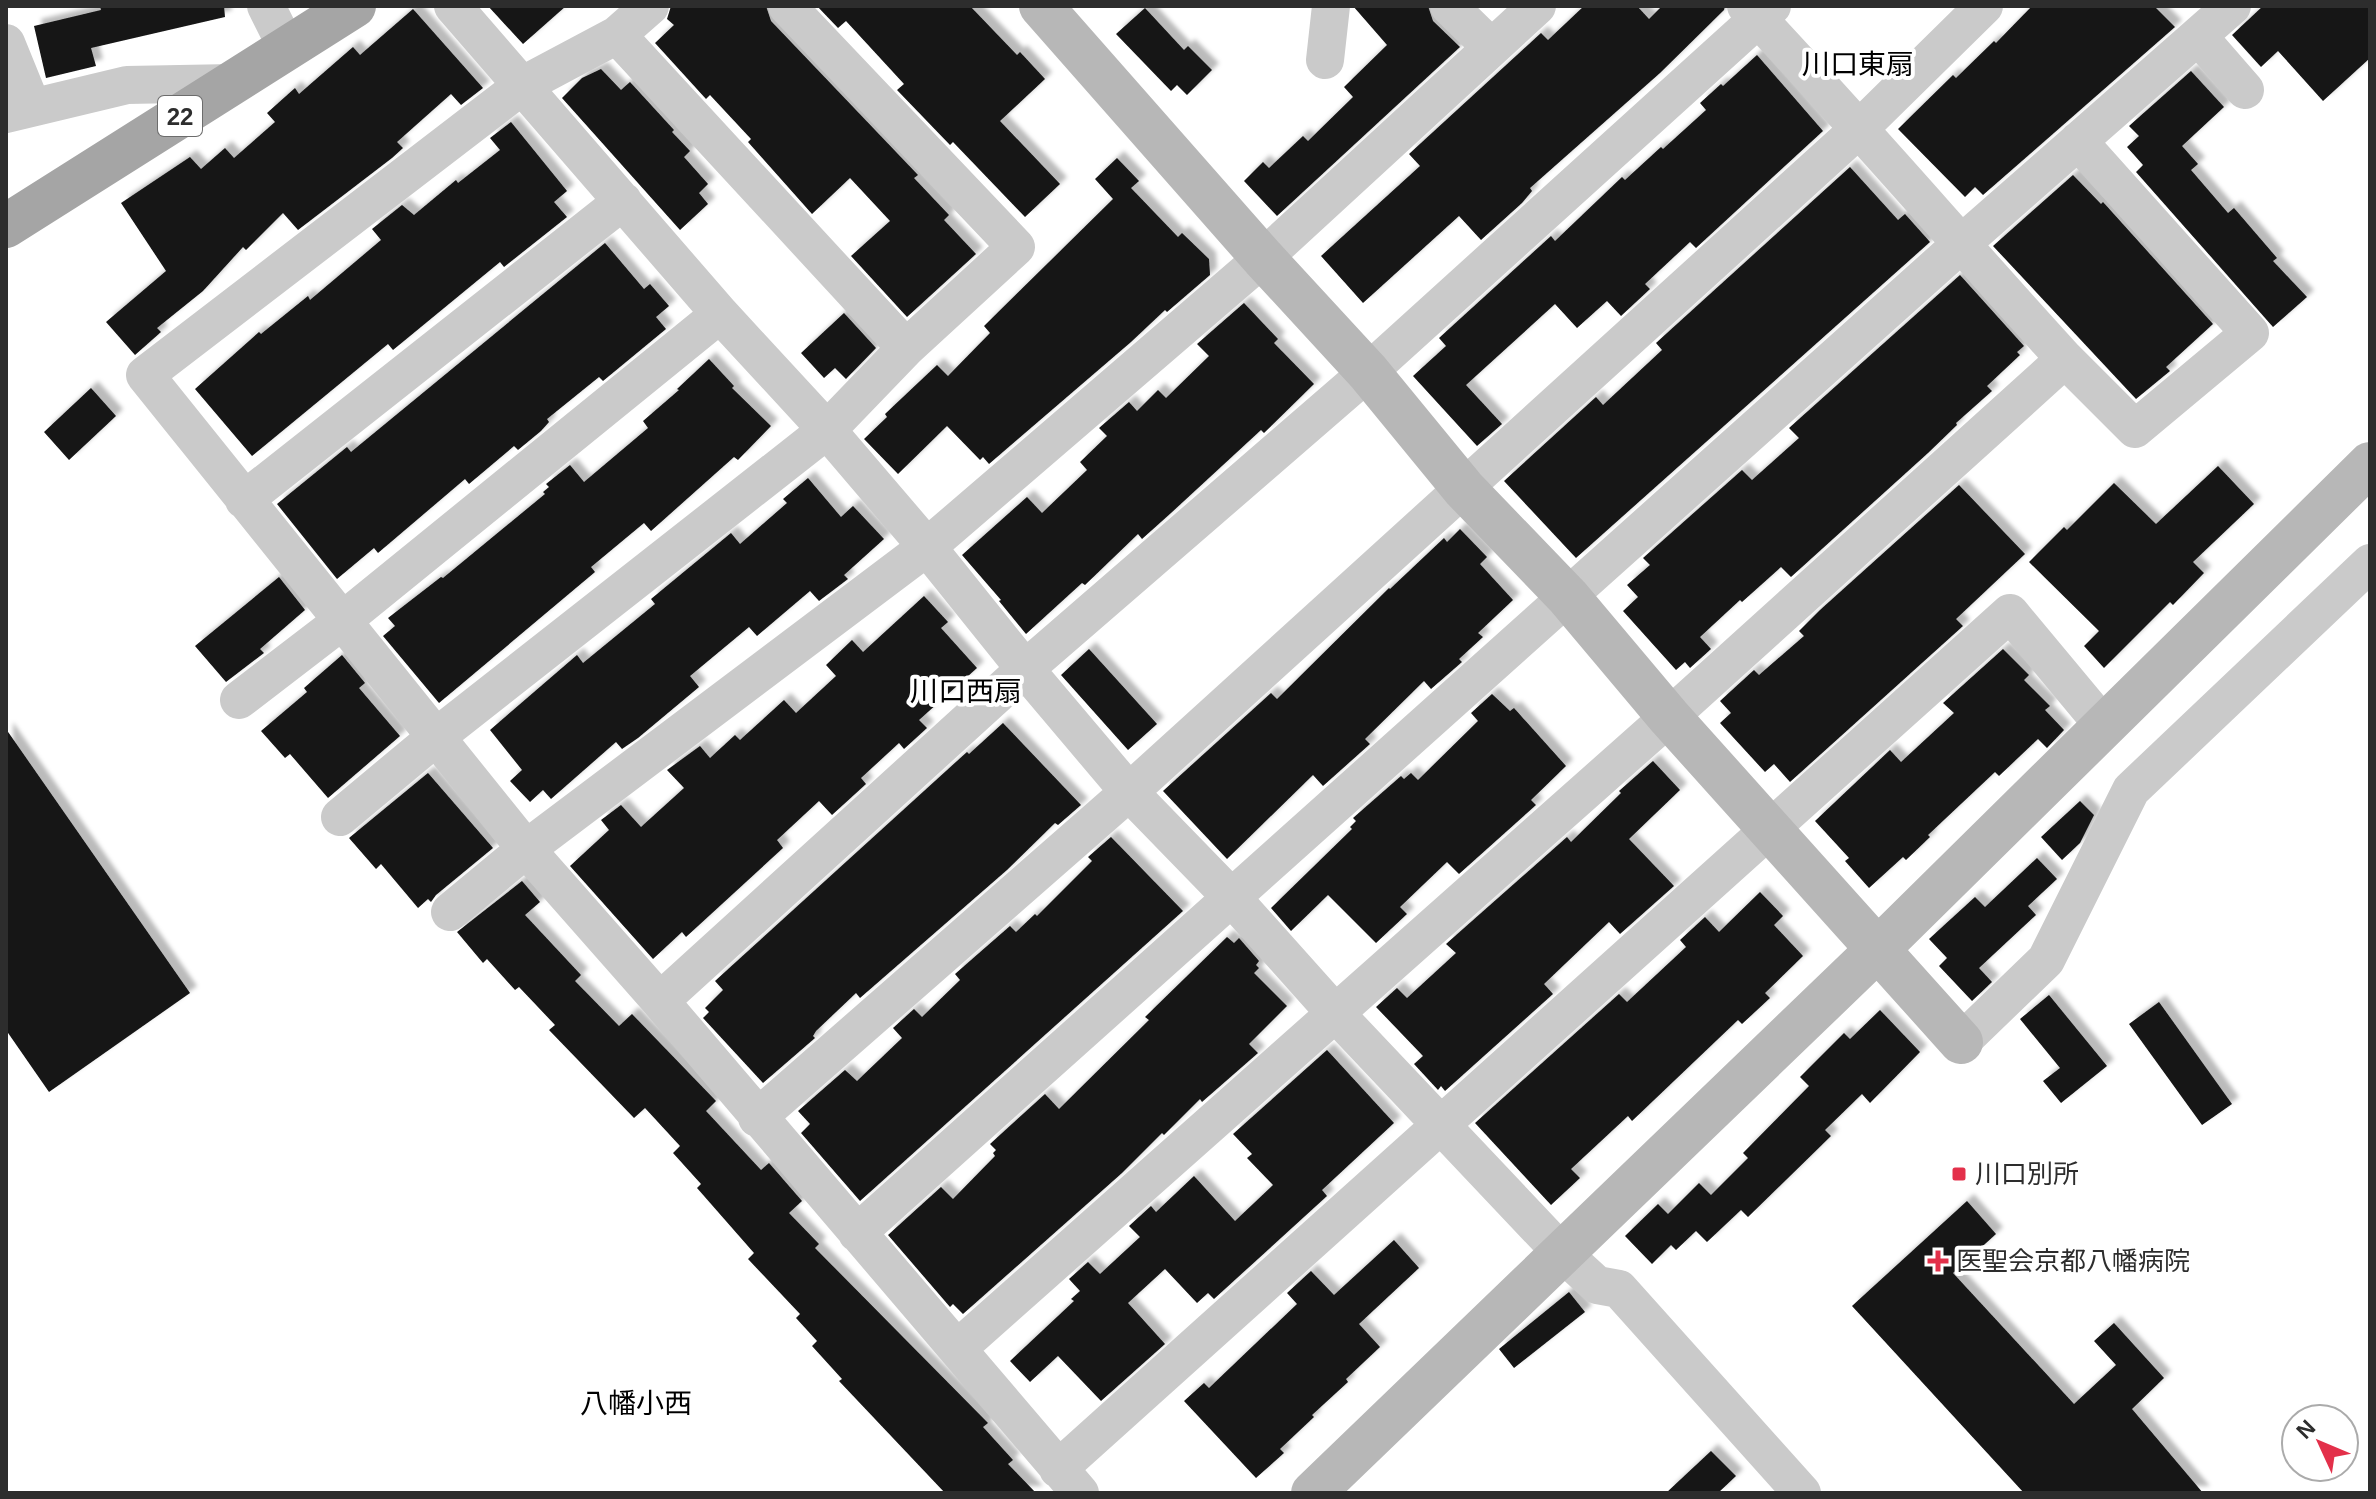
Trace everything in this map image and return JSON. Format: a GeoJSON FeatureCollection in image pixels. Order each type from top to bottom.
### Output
{"type":"FeatureCollection","features":[{"type":"Feature","properties":{"kind":"main road","name":"22"},"geometry":{"type":"LineString","coordinates":[[6,226],[354,6]]}},
{"type":"Feature","properties":{"kind":"street"},"geometry":{"type":"LineString","coordinates":[[266,6],[287,48]]}},
{"type":"Feature","properties":{"kind":"street"},"geometry":{"type":"LineString","coordinates":[[453,6],[720,314],[827,430],[1129,792],[1233,899],[1335,1013],[1561,1252],[1597,1285],[1619,1289],[1802,1493]]}},
{"type":"Feature","properties":{"kind":"street"},"geometry":{"type":"LineString","coordinates":[[650,6],[617,35],[523,85],[145,375],[526,849],[660,1001],[1069,1481],[1441,1125],[2010,613],[2104,726]]}},
{"type":"Feature","properties":{"kind":"street"},"geometry":{"type":"LineString","coordinates":[[340,817],[436,737],[827,430],[906,348],[1016,247],[787,6]]}},
{"type":"Feature","properties":{"kind":"street"},"geometry":{"type":"LineString","coordinates":[[1041,6],[1368,372],[1464,489],[1568,597],[1669,717],[1961,1042],[2046,960],[2131,790],[2370,563]]}},
{"type":"Feature","properties":{"kind":"street"},"geometry":{"type":"LineString","coordinates":[[1325,60],[1331,6]]}},
{"type":"Feature","properties":{"kind":"street"},"geometry":{"type":"LineString","coordinates":[[1449,6],[1491,47]]}},
{"type":"Feature","properties":{"kind":"street"},"geometry":{"type":"LineString","coordinates":[[450,912],[526,849],[927,547],[1263,258],[1537,6]]}},
{"type":"Feature","properties":{"kind":"street"},"geometry":{"type":"LineString","coordinates":[[757,1118],[1129,792],[1464,489],[1860,128],[1984,6]]}},
{"type":"Feature","properties":{"kind":"street"},"geometry":{"type":"LineString","coordinates":[[857,1233],[1960,245],[2232,6]]}},
{"type":"Feature","properties":{"kind":"street"},"geometry":{"type":"LineString","coordinates":[[660,1001],[1025,669],[1368,372],[1758,10],[1960,245],[2065,359],[2135,429],[2250,333],[2078,141]]}},
{"type":"Feature","properties":{"kind":"street"},"geometry":{"type":"LineString","coordinates":[[617,35],[906,348]]}},
{"type":"Feature","properties":{"kind":"street"},"geometry":{"type":"LineString","coordinates":[[2198,36],[2245,90]]}},
{"type":"Feature","properties":{"kind":"street"},"geometry":{"type":"LineString","coordinates":[[6,43],[19,110],[127,85],[233,83]]}},
{"type":"Feature","properties":{"kind":"street"},"geometry":{"type":"LineString","coordinates":[[244,500],[623,201]]}},
{"type":"Feature","properties":{"kind":"street"},"geometry":{"type":"LineString","coordinates":[[239,700],[342,621],[720,314]]}},
{"type":"Feature","properties":{"kind":"street"},"geometry":{"type":"LineString","coordinates":[[957,1349],[1669,717],[2065,359]]}},
{"type":"Feature","properties":{"kind":"street"},"geometry":{"type":"LineString","coordinates":[[1313,1493],[1878,949],[2370,464]]}},
{"type":"Feature","properties":{"kind":"street"},"geometry":{"type":"LineString","coordinates":[[1759,1493],[1768,1484],[1777,1493]]}},
{"type":"Feature","properties":{"kind":"building"},"geometry":{"type":"Polygon","coordinates":[[[100,6],[224,6],[225,17],[91,48],[96,66],[46,78],[34,26],[101,10],[100,6]]]}},
{"type":"Feature","properties":{"kind":"building"},"geometry":{"type":"Polygon","coordinates":[[[488,6],[566,6],[523,44],[488,6]]]}},
{"type":"Feature","properties":{"kind":"building"},"geometry":{"type":"Polygon","coordinates":[[[671,6],[766,6],[771,21],[918,175],[914,178],[949,215],[944,220],[976,254],[907,317],[851,256],[890,221],[850,178],[812,214],[748,142],[751,139],[710,95],[706,99],[655,43],[674,25],[667,19],[671,6]]]}},
{"type":"Feature","properties":{"kind":"building"},"geometry":{"type":"Polygon","coordinates":[[[817,6],[970,6],[1045,79],[1000,121],[1060,184],[1025,217],[953,142],[950,145],[897,90],[904,84],[846,21],[838,28],[817,6]]]}},
{"type":"Feature","properties":{"kind":"building"},"geometry":{"type":"Polygon","coordinates":[[[1353,6],[1428,6],[1433,21],[1460,47],[1277,216],[1244,181],[1263,162],[1269,168],[1303,136],[1308,141],[1353,97],[1344,87],[1387,45],[1353,6]]]}},
{"type":"Feature","properties":{"kind":"building"},"geometry":{"type":"Polygon","coordinates":[[[1584,6],[1637,6],[1649,19],[1662,6],[1725,6],[1660,73],[1530,188],[1532,191],[1522,203],[1481,240],[1459,216],[1363,303],[1321,256],[1420,166],[1409,154],[1541,33],[1548,40],[1584,6]]]}},
{"type":"Feature","properties":{"kind":"building"},"geometry":{"type":"Polygon","coordinates":[[[2032,6],[2154,6],[2175,27],[1983,195],[1975,187],[1965,197],[1898,129],[1953,75],[1956,78],[1994,41],[1996,43],[2032,6]]]}},
{"type":"Feature","properties":{"kind":"building"},"geometry":{"type":"Polygon","coordinates":[[[2263,6],[2370,6],[2370,58],[2323,101],[2278,51],[2261,67],[2232,35],[2263,6]]]}},
{"type":"Feature","properties":{"kind":"building"},"geometry":{"type":"Polygon","coordinates":[[[1145,8],[1184,50],[1188,46],[1212,70],[1187,95],[1177,85],[1171,91],[1116,34],[1145,8]]]}},
{"type":"Feature","properties":{"kind":"building"},"geometry":{"type":"Polygon","coordinates":[[[413,9],[483,88],[461,105],[451,94],[397,142],[403,148],[392,158],[298,230],[283,213],[246,250],[243,247],[203,291],[157,328],[161,332],[135,355],[106,322],[166,271],[121,203],[190,157],[201,169],[225,148],[234,158],[275,122],[267,113],[295,88],[299,94],[353,47],[360,55],[413,9]]]}},
{"type":"Feature","properties":{"kind":"building"},"geometry":{"type":"Polygon","coordinates":[[[1757,55],[1823,131],[1696,248],[1690,242],[1645,284],[1650,289],[1621,316],[1607,301],[1577,328],[1555,304],[1466,385],[1502,424],[1477,446],[1413,376],[1446,346],[1439,338],[1551,236],[1555,241],[1622,177],[1625,180],[1661,147],[1663,149],[1706,110],[1700,103],[1757,55]]]}},
{"type":"Feature","properties":{"kind":"building"},"geometry":{"type":"Polygon","coordinates":[[[601,69],[621,90],[630,82],[674,130],[672,132],[690,151],[684,157],[708,184],[699,193],[708,204],[680,230],[562,98],[582,78],[601,69]]]}},
{"type":"Feature","properties":{"kind":"building"},"geometry":{"type":"Polygon","coordinates":[[[2191,71],[2224,107],[2182,146],[2198,164],[2191,170],[2228,213],[2234,208],[2277,258],[2273,261],[2307,297],[2273,327],[2136,172],[2143,165],[2127,147],[2139,136],[2129,126],[2191,71]]]}},
{"type":"Feature","properties":{"kind":"building"},"geometry":{"type":"Polygon","coordinates":[[[511,122],[567,191],[554,202],[567,217],[504,267],[500,262],[393,350],[388,344],[252,456],[195,389],[259,332],[261,334],[308,296],[310,300],[381,240],[372,229],[402,205],[414,215],[456,180],[458,183],[500,150],[490,138],[511,122]]]}},
{"type":"Feature","properties":{"kind":"building"},"geometry":{"type":"Polygon","coordinates":[[[1117,158],[1139,181],[1131,188],[1178,237],[1182,233],[1209,259],[1210,275],[1167,312],[1165,310],[989,464],[983,457],[980,460],[947,426],[898,474],[864,439],[887,417],[885,414],[937,365],[948,376],[990,333],[984,326],[1113,199],[1095,179],[1117,158]]]}},
{"type":"Feature","properties":{"kind":"building"},"geometry":{"type":"Polygon","coordinates":[[[1850,167],[1898,220],[1905,214],[1930,242],[1576,558],[1504,481],[1596,397],[1603,405],[1662,350],[1656,343],[1850,167]]]}},
{"type":"Feature","properties":{"kind":"building"},"geometry":{"type":"Polygon","coordinates":[[[2073,175],[2101,204],[2103,202],[2213,324],[2166,367],[2170,371],[2136,399],[1993,246],[2073,175]]]}},
{"type":"Feature","properties":{"kind":"building"},"geometry":{"type":"Polygon","coordinates":[[[605,243],[644,289],[650,284],[669,306],[656,317],[666,329],[603,381],[599,377],[547,419],[549,422],[541,431],[518,450],[514,446],[469,484],[465,479],[378,553],[374,548],[337,579],[277,504],[347,447],[351,452],[605,243]]]}},
{"type":"Feature","properties":{"kind":"building"},"geometry":{"type":"Polygon","coordinates":[[[1960,275],[2024,346],[2017,352],[2020,355],[1987,386],[1992,391],[1928,453],[1791,577],[1781,567],[1742,602],[1740,600],[1700,637],[1711,649],[1690,668],[1685,662],[1676,670],[1623,611],[1638,597],[1627,585],[1650,565],[1643,558],[1742,470],[1752,480],[1799,438],[1789,428],[1960,275]]]}},
{"type":"Feature","properties":{"kind":"building"},"geometry":{"type":"Polygon","coordinates":[[[1244,303],[1278,339],[1274,343],[1314,384],[1264,433],[1261,430],[1142,539],[1138,534],[1085,585],[1082,583],[1026,634],[962,555],[1027,497],[1042,513],[1087,470],[1080,462],[1107,436],[1099,428],[1129,402],[1137,411],[1158,390],[1166,398],[1209,356],[1197,344],[1244,303]]]}},
{"type":"Feature","properties":{"kind":"building"},"geometry":{"type":"Polygon","coordinates":[[[844,313],[876,348],[846,379],[835,368],[824,378],[801,353],[844,313]]]}},
{"type":"Feature","properties":{"kind":"building"},"geometry":{"type":"Polygon","coordinates":[[[709,359],[734,386],[732,388],[771,426],[738,460],[734,457],[651,531],[644,523],[591,567],[595,572],[439,703],[383,636],[395,626],[388,618],[443,578],[545,494],[543,492],[549,487],[546,484],[570,465],[584,482],[648,428],[643,421],[709,359]]]}},
{"type":"Feature","properties":{"kind":"building"},"geometry":{"type":"Polygon","coordinates":[[[91,388],[116,416],[69,460],[44,432],[91,388]]]}},
{"type":"Feature","properties":{"kind":"building"},"geometry":{"type":"Polygon","coordinates":[[[2218,466],[2254,504],[2193,562],[2204,573],[2104,668],[2084,646],[2099,631],[2029,562],[2064,527],[2067,530],[2114,483],[2156,524],[2218,466]]]}},
{"type":"Feature","properties":{"kind":"building"},"geometry":{"type":"Polygon","coordinates":[[[808,478],[841,517],[853,506],[884,539],[844,575],[848,579],[819,601],[810,591],[757,636],[749,627],[690,676],[699,687],[638,738],[622,749],[616,742],[551,799],[543,790],[530,802],[510,781],[522,770],[490,730],[577,655],[583,663],[655,604],[651,599],[731,533],[740,544],[787,503],[783,499],[808,478]]]}},
{"type":"Feature","properties":{"kind":"building"},"geometry":{"type":"Polygon","coordinates":[[[1959,485],[2025,554],[1956,619],[1963,626],[1790,782],[1774,764],[1765,772],[1720,723],[1731,713],[1720,701],[1754,670],[1759,675],[1804,636],[1799,631],[1820,610],[1959,485]]]}},
{"type":"Feature","properties":{"kind":"building"},"geometry":{"type":"Polygon","coordinates":[[[1460,529],[1487,557],[1480,564],[1513,600],[1478,633],[1483,637],[1459,659],[1462,662],[1431,689],[1424,681],[1365,739],[1370,744],[1323,786],[1313,775],[1227,859],[1163,791],[1271,693],[1277,699],[1389,588],[1444,538],[1447,542],[1460,529]]]}},
{"type":"Feature","properties":{"kind":"building"},"geometry":{"type":"Polygon","coordinates":[[[279,577],[305,610],[260,649],[264,653],[226,682],[195,646],[279,577]]]}},
{"type":"Feature","properties":{"kind":"building"},"geometry":{"type":"Polygon","coordinates":[[[924,596],[948,622],[941,628],[977,668],[919,720],[927,728],[904,749],[899,743],[861,778],[866,784],[832,815],[819,801],[777,840],[783,848],[686,937],[682,932],[653,959],[570,866],[609,830],[601,820],[621,805],[641,827],[684,788],[667,770],[700,746],[710,758],[735,735],[740,740],[784,700],[796,713],[836,676],[826,665],[852,640],[863,652],[924,596]]]}},
{"type":"Feature","properties":{"kind":"building"},"geometry":{"type":"Polygon","coordinates":[[[1089,649],[1157,724],[1128,750],[1061,675],[1089,649]]]}},
{"type":"Feature","properties":{"kind":"building"},"geometry":{"type":"Polygon","coordinates":[[[2003,649],[2029,675],[2024,680],[2050,706],[2045,710],[2064,730],[2047,748],[2038,739],[1999,776],[1995,772],[1906,860],[1903,857],[1869,888],[1845,861],[1849,858],[1815,821],[1890,750],[1901,762],[1954,713],[1943,703],[2003,649]]]}},
{"type":"Feature","properties":{"kind":"building"},"geometry":{"type":"Polygon","coordinates":[[[342,655],[365,683],[359,688],[400,736],[328,798],[290,754],[285,758],[261,731],[307,692],[304,688],[342,655]]]}},
{"type":"Feature","properties":{"kind":"building"},"geometry":{"type":"Polygon","coordinates":[[[1492,694],[1510,711],[1514,708],[1566,766],[1531,800],[1536,805],[1459,874],[1447,862],[1400,907],[1407,914],[1376,943],[1328,895],[1291,931],[1271,908],[1352,829],[1350,827],[1356,821],[1353,818],[1401,776],[1404,779],[1411,773],[1418,780],[1478,721],[1471,713],[1492,694]]]}},
{"type":"Feature","properties":{"kind":"building"},"geometry":{"type":"Polygon","coordinates":[[[1003,723],[1081,805],[1058,825],[1055,823],[1007,870],[860,998],[856,993],[816,1031],[815,1038],[763,1083],[703,1018],[709,1012],[705,1008],[723,990],[715,981],[967,752],[969,754],[1003,723]]]}},
{"type":"Feature","properties":{"kind":"building"},"geometry":{"type":"Polygon","coordinates":[[[6,729],[190,993],[49,1092],[6,1030],[6,729]]]}},
{"type":"Feature","properties":{"kind":"building"},"geometry":{"type":"Polygon","coordinates":[[[1653,761],[1680,790],[1629,839],[1674,886],[1620,934],[1609,922],[1544,984],[1553,994],[1445,1091],[1441,1086],[1438,1090],[1414,1064],[1423,1056],[1376,1007],[1397,988],[1407,998],[1456,953],[1446,944],[1567,837],[1571,842],[1621,793],[1619,791],[1653,761]]]}},
{"type":"Feature","properties":{"kind":"building"},"geometry":{"type":"Polygon","coordinates":[[[428,773],[493,848],[431,902],[428,899],[418,908],[381,864],[376,869],[349,838],[428,773]]]}},
{"type":"Feature","properties":{"kind":"building"},"geometry":{"type":"Polygon","coordinates":[[[2080,801],[2094,815],[2080,843],[2062,860],[2041,837],[2080,801]]]}},
{"type":"Feature","properties":{"kind":"building"},"geometry":{"type":"Polygon","coordinates":[[[1111,837],[1183,911],[860,1201],[801,1133],[810,1124],[798,1111],[845,1070],[857,1081],[902,1038],[893,1028],[914,1009],[922,1017],[960,980],[955,974],[1010,926],[1016,932],[1035,914],[1037,916],[1092,861],[1088,857],[1111,837]]]}},
{"type":"Feature","properties":{"kind":"building"},"geometry":{"type":"Polygon","coordinates":[[[2037,858],[2057,879],[2028,906],[2036,915],[1979,968],[1992,982],[1972,1001],[1939,966],[1947,958],[1929,939],[1975,897],[1985,907],[2037,858]]]}},
{"type":"Feature","properties":{"kind":"building"},"geometry":{"type":"Polygon","coordinates":[[[522,881],[540,902],[525,915],[581,975],[575,981],[619,1026],[632,1014],[716,1101],[706,1111],[761,1170],[769,1163],[802,1201],[789,1213],[819,1244],[815,1248],[988,1423],[983,1427],[1013,1460],[1008,1464],[1036,1493],[945,1493],[839,1381],[842,1379],[812,1346],[817,1341],[796,1318],[800,1314],[748,1259],[754,1253],[697,1188],[701,1184],[673,1153],[680,1146],[645,1108],[634,1118],[549,1030],[555,1025],[519,987],[515,990],[487,959],[483,963],[457,932],[522,881]]]}},
{"type":"Feature","properties":{"kind":"building"},"geometry":{"type":"Polygon","coordinates":[[[1760,892],[1783,916],[1774,925],[1803,956],[1765,993],[1770,998],[1742,1024],[1738,1020],[1632,1121],[1628,1116],[1571,1169],[1580,1178],[1551,1205],[1475,1123],[1619,994],[1627,1002],[1686,947],[1680,940],[1705,917],[1719,932],[1760,892]]]}},
{"type":"Feature","properties":{"kind":"building"},"geometry":{"type":"Polygon","coordinates":[[[1227,937],[1234,943],[1239,938],[1259,961],[1256,965],[1259,968],[1254,973],[1287,1006],[1249,1044],[1258,1053],[1202,1102],[1200,1099],[1164,1135],[1162,1133],[1122,1173],[963,1314],[953,1304],[950,1307],[888,1235],[941,1187],[953,1199],[995,1156],[993,1153],[996,1150],[990,1144],[1045,1094],[1059,1109],[1149,1020],[1145,1017],[1227,937]]]}},
{"type":"Feature","properties":{"kind":"building"},"geometry":{"type":"Polygon","coordinates":[[[2049,995],[2107,1066],[2061,1103],[2043,1081],[2060,1068],[2020,1019],[2049,995]]]}},
{"type":"Feature","properties":{"kind":"building"},"geometry":{"type":"Polygon","coordinates":[[[2159,1002],[2232,1104],[2202,1125],[2129,1024],[2159,1002]]]}},
{"type":"Feature","properties":{"kind":"building"},"geometry":{"type":"Polygon","coordinates":[[[1880,1010],[1920,1052],[1870,1103],[1862,1094],[1825,1130],[1831,1136],[1748,1217],[1741,1210],[1707,1242],[1696,1231],[1676,1250],[1671,1245],[1652,1264],[1625,1236],[1658,1204],[1668,1214],[1699,1183],[1711,1195],[1748,1158],[1743,1153],[1809,1086],[1800,1077],[1844,1033],[1850,1039],[1880,1010]]]}},
{"type":"Feature","properties":{"kind":"building"},"geometry":{"type":"Polygon","coordinates":[[[1327,1050],[1394,1123],[1322,1190],[1327,1196],[1214,1299],[1208,1293],[1197,1303],[1165,1269],[1128,1303],[1165,1344],[1101,1401],[1058,1356],[1030,1382],[1010,1361],[1074,1301],[1071,1299],[1080,1291],[1069,1279],[1088,1262],[1100,1274],[1140,1237],[1129,1226],[1151,1206],[1156,1212],[1194,1176],[1235,1221],[1273,1185],[1247,1158],[1252,1154],[1233,1134],[1327,1050]]]}},
{"type":"Feature","properties":{"kind":"building"},"geometry":{"type":"Polygon","coordinates":[[[1967,1201],[1996,1234],[1953,1273],[2074,1404],[2116,1365],[2094,1341],[2114,1323],[2164,1378],[2132,1409],[2203,1493],[2024,1493],[1852,1306],[1967,1201]]]}},
{"type":"Feature","properties":{"kind":"building"},"geometry":{"type":"Polygon","coordinates":[[[1394,1240],[1419,1268],[1359,1324],[1380,1347],[1280,1449],[1284,1453],[1256,1478],[1184,1401],[1204,1383],[1209,1388],[1297,1304],[1287,1293],[1311,1271],[1334,1295],[1394,1240]]]}},
{"type":"Feature","properties":{"kind":"building"},"geometry":{"type":"Polygon","coordinates":[[[1569,1292],[1585,1312],[1514,1368],[1499,1349],[1569,1292]]]}},
{"type":"Feature","properties":{"kind":"building"},"geometry":{"type":"Polygon","coordinates":[[[1711,1451],[1736,1476],[1718,1493],[1666,1493],[1711,1451]]]}},
{"type":"Feature","properties":{"kind":"place","name":"川口別所"},"geometry":{"type":"Point","coordinates":[1959,1174]}},
{"type":"Feature","properties":{"kind":"place","name":"医聖会京都八幡病院"},"geometry":{"type":"Point","coordinates":[1938,1261]}},
{"type":"Feature","properties":{"kind":"district","name":"川口東扇"},"geometry":{"type":"Point","coordinates":[1858,64]}},
{"type":"Feature","properties":{"kind":"district","name":"川口西扇"},"geometry":{"type":"Point","coordinates":[966,691]}},
{"type":"Feature","properties":{"kind":"district","name":"八幡小西"},"geometry":{"type":"Point","coordinates":[636,1403]}}]}
